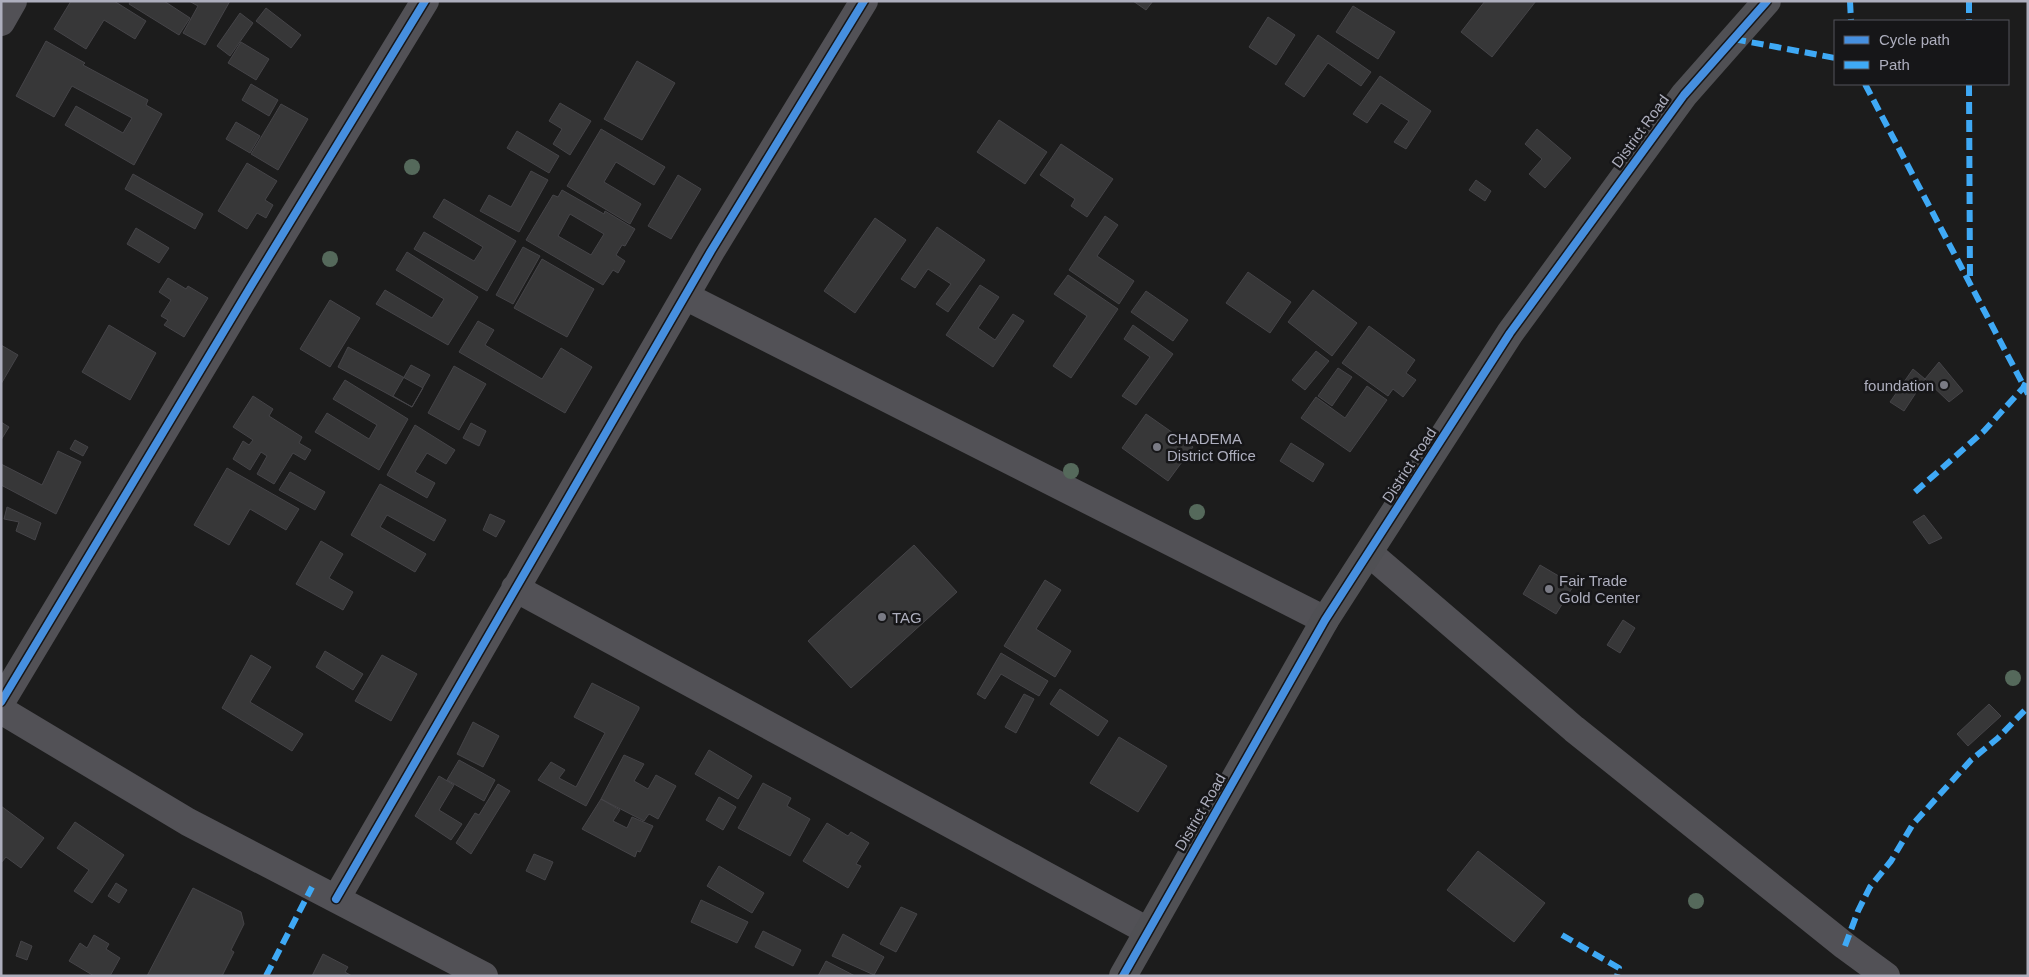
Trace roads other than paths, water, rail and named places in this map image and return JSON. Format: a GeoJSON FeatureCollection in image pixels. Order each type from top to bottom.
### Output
{"type":"FeatureCollection","features":[{"type":"Feature","properties":{"kind":"street"},"geometry":{"type":"LineString","coordinates":[[1,22],[13,1]]}},
{"type":"Feature","properties":{"kind":"street"},"geometry":{"type":"LineString","coordinates":[[1,702],[251,286],[426,1]]}},
{"type":"Feature","properties":{"kind":"street"},"geometry":{"type":"LineString","coordinates":[[336,899],[685,296],[864,1]]}},
{"type":"Feature","properties":{"kind":"street","name":"District Road"},"geometry":{"type":"LineString","coordinates":[[1123,976],[1325,620],[1510,333],[1684,95],[1768,1]]}},
{"type":"Feature","properties":{"kind":"street"},"geometry":{"type":"LineString","coordinates":[[685,296],[1325,620]]}},
{"type":"Feature","properties":{"kind":"street"},"geometry":{"type":"LineString","coordinates":[[1369,553],[1574,729],[1845,946],[1886,976]]}},
{"type":"Feature","properties":{"kind":"street"},"geometry":{"type":"LineString","coordinates":[[515,588],[1148,931]]}},
{"type":"Feature","properties":{"kind":"street"},"geometry":{"type":"LineString","coordinates":[[1,710],[188,822],[484,976]]}},
{"type":"Feature","properties":{"kind":"place","name":"foundation"},"geometry":{"type":"Point","coordinates":[1944,385]}},
{"type":"Feature","properties":{"kind":"place","name":"CHADEMA District Office"},"geometry":{"type":"Point","coordinates":[1157,447]}},
{"type":"Feature","properties":{"kind":"place","name":"Fair Trade Gold Center"},"geometry":{"type":"Point","coordinates":[1549,589]}},
{"type":"Feature","properties":{"kind":"place","name":"TAG"},"geometry":{"type":"Point","coordinates":[882,617]}}]}
